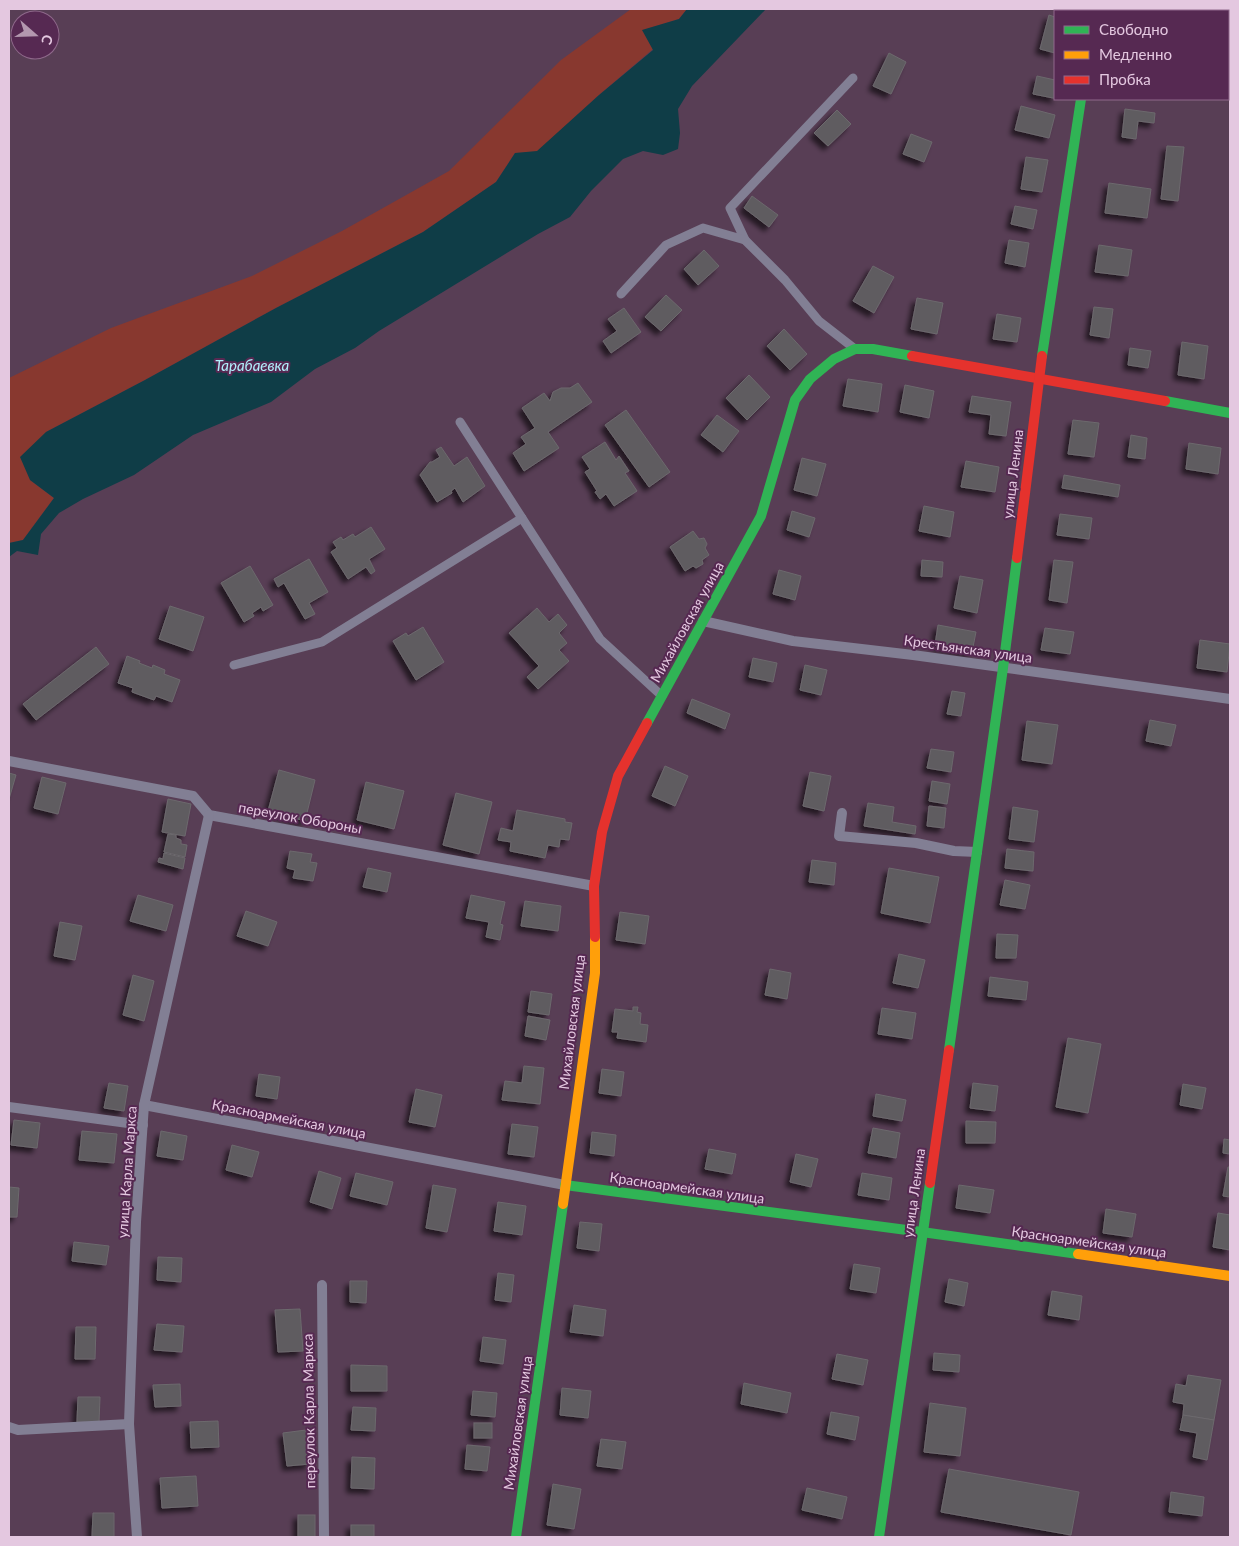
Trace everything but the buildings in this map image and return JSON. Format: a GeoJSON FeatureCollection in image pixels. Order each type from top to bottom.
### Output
{"type":"FeatureCollection","features":[{"type":"Feature","properties":{"kind":"street","name":"улица Ленина"},"geometry":{"type":"LineString","coordinates":[[879,1537],[1003,668],[1039,377],[1081,100]]}},
{"type":"Feature","properties":{"kind":"street"},"geometry":{"type":"LineString","coordinates":[[855,349],[873,349],[1039,377],[1230,413]]}},
{"type":"Feature","properties":{"kind":"street","name":"Михайловская улица"},"geometry":{"type":"LineString","coordinates":[[516,1537],[595,973],[594,886],[602,832],[618,776],[761,516],[795,400],[810,379],[834,359],[855,349]]}},
{"type":"Feature","properties":{"kind":"street","name":"Крестьянская улица"},"geometry":{"type":"LineString","coordinates":[[703,621],[793,641],[1230,699]]}},
{"type":"Feature","properties":{"kind":"street"},"geometry":{"type":"LineString","coordinates":[[9,762],[193,796],[209,815]]}},
{"type":"Feature","properties":{"kind":"street"},"geometry":{"type":"LineString","coordinates":[[842,813],[839,836],[916,843],[954,851],[977,852]]}},
{"type":"Feature","properties":{"kind":"street","name":"переулок Обороны"},"geometry":{"type":"LineString","coordinates":[[209,815],[594,886]]}},
{"type":"Feature","properties":{"kind":"street","name":"улица Карла Маркса"},"geometry":{"type":"LineString","coordinates":[[137,1537],[129,1424],[136,1222],[144,1105],[209,815]]}},
{"type":"Feature","properties":{"kind":"street","name":"Красноармейская улица"},"geometry":{"type":"LineString","coordinates":[[144,1105],[565,1185],[922,1232],[1230,1276]]}},
{"type":"Feature","properties":{"kind":"street"},"geometry":{"type":"LineString","coordinates":[[9,1107],[143,1124]]}},
{"type":"Feature","properties":{"kind":"street","name":"переулок Карла Маркса"},"geometry":{"type":"LineString","coordinates":[[322,1285],[324,1537]]}},
{"type":"Feature","properties":{"kind":"street"},"geometry":{"type":"LineString","coordinates":[[9,1427],[18,1430],[129,1424]]}},
{"type":"Feature","properties":{"kind":"lane"},"geometry":{"type":"LineString","coordinates":[[852,78],[730,208],[745,240],[785,280],[819,321],[855,349]]}},
{"type":"Feature","properties":{"kind":"lane"},"geometry":{"type":"LineString","coordinates":[[621,294],[666,246],[703,228],[745,240]]}},
{"type":"Feature","properties":{"kind":"lane"},"geometry":{"type":"LineString","coordinates":[[460,422],[600,639],[662,696]]}},
{"type":"Feature","properties":{"kind":"lane"},"geometry":{"type":"LineString","coordinates":[[234,664],[322,642],[522,518]]}},
{"type":"Feature","properties":{"kind":"shaded area"},"geometry":{"type":"Polygon","coordinates":[[[631,9],[687,9],[679,19],[643,30],[653,49],[537,152],[515,153],[496,182],[423,232],[276,308],[46,432],[30,480],[54,498],[23,540],[9,543],[9,378],[111,328],[252,276],[342,231],[449,171],[561,60],[631,9]]]}},
{"type":"Feature","properties":{"kind":"water","name":"Тарабаевка"},"geometry":{"type":"Polygon","coordinates":[[[687,9],[766,9],[692,86],[678,109],[680,133],[678,149],[663,155],[643,151],[623,159],[591,191],[570,217],[538,234],[379,331],[355,348],[315,369],[271,402],[193,435],[134,475],[83,499],[59,513],[41,534],[38,555],[17,551],[9,557],[9,543],[23,540],[54,498],[30,480],[20,457],[46,432],[276,308],[423,232],[496,182],[515,153],[537,151],[599,95],[653,50],[642,30],[679,19],[687,9]]]}},
{"type":"Feature","properties":{"kind":"traffic: fast"},"geometry":{"type":"LineString","coordinates":[[1042,356],[1081,100]]}},
{"type":"Feature","properties":{"kind":"traffic: fast"},"geometry":{"type":"LineString","coordinates":[[647,723],[761,516],[795,400],[810,379],[834,359],[855,349],[873,349],[912,356]]}},
{"type":"Feature","properties":{"kind":"traffic: fast"},"geometry":{"type":"LineString","coordinates":[[1165,401],[1230,413]]}},
{"type":"Feature","properties":{"kind":"traffic: fast"},"geometry":{"type":"LineString","coordinates":[[949,1050],[1017,558]]}},
{"type":"Feature","properties":{"kind":"traffic: fast"},"geometry":{"type":"LineString","coordinates":[[879,1537],[930,1183]]}},
{"type":"Feature","properties":{"kind":"traffic: fast"},"geometry":{"type":"LineString","coordinates":[[565,1185],[1078,1254]]}},
{"type":"Feature","properties":{"kind":"traffic: fast"},"geometry":{"type":"LineString","coordinates":[[516,1537],[563,1204]]}},
{"type":"Feature","properties":{"kind":"traffic: slow"},"geometry":{"type":"LineString","coordinates":[[563,1204],[595,973],[595,937]]}},
{"type":"Feature","properties":{"kind":"traffic: slow"},"geometry":{"type":"LineString","coordinates":[[1078,1254],[1230,1276]]}},
{"type":"Feature","properties":{"kind":"traffic: jam"},"geometry":{"type":"LineString","coordinates":[[912,356],[1165,401]]}},
{"type":"Feature","properties":{"kind":"traffic: jam"},"geometry":{"type":"LineString","coordinates":[[1017,558],[1042,356]]}},
{"type":"Feature","properties":{"kind":"traffic: jam"},"geometry":{"type":"LineString","coordinates":[[595,937],[594,886],[602,832],[618,776],[647,723]]}},
{"type":"Feature","properties":{"kind":"traffic: jam"},"geometry":{"type":"LineString","coordinates":[[930,1183],[949,1050]]}}]}
